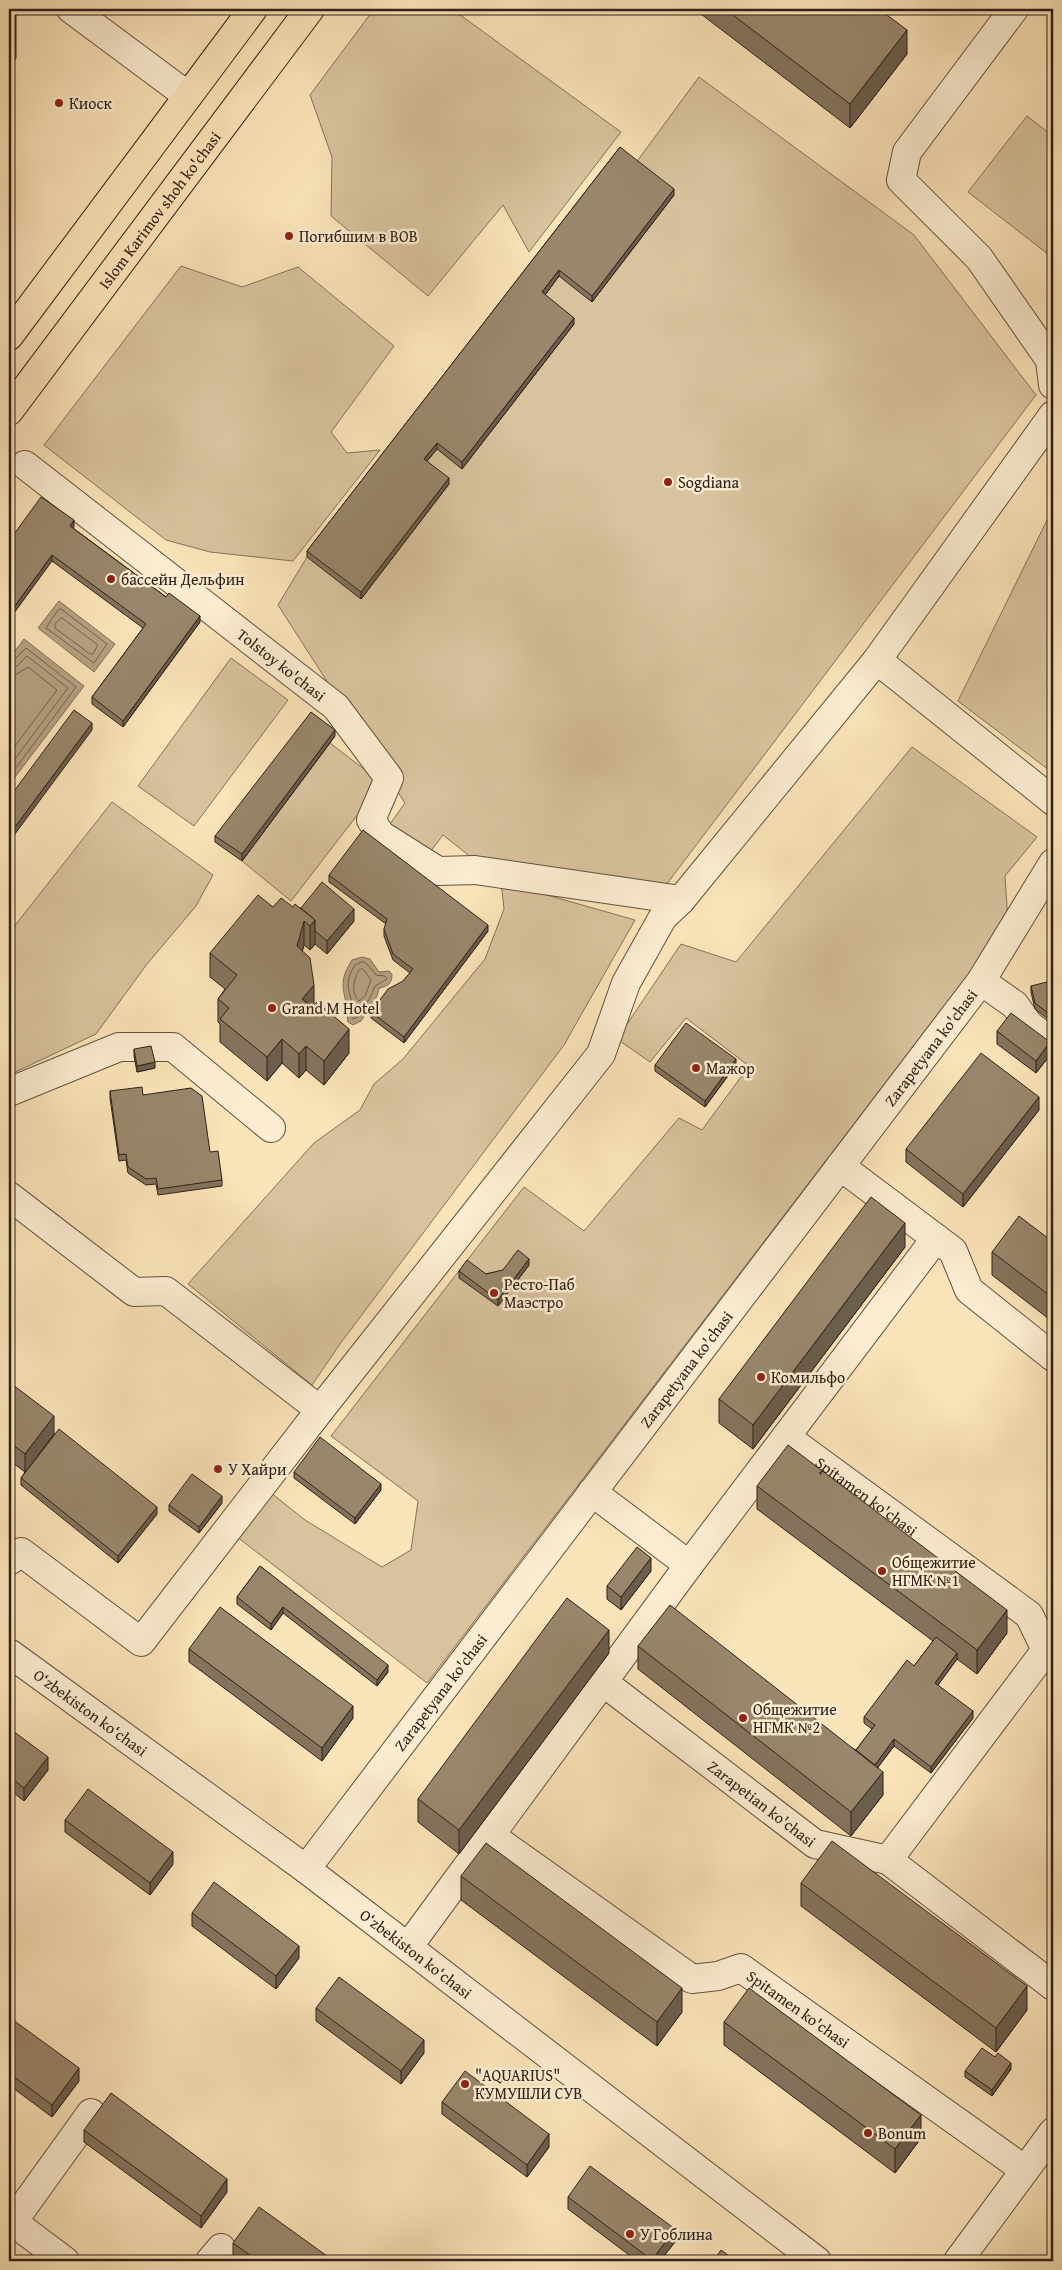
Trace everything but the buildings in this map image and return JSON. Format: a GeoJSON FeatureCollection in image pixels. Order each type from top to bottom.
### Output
{"type":"FeatureCollection","features":[{"type":"Feature","properties":{"kind":"main road"},"geometry":{"type":"LineString","coordinates":[[9,336],[253,9]]}},
{"type":"Feature","properties":{"kind":"main road","name":"Islom Karimov shoh ko'chasi"},"geometry":{"type":"LineString","coordinates":[[9,411],[310,9]]}},
{"type":"Feature","properties":{"kind":"street"},"geometry":{"type":"LineString","coordinates":[[71,9],[188,96]]}},
{"type":"Feature","properties":{"kind":"street"},"geometry":{"type":"LineString","coordinates":[[1014,9],[907,152],[902,180],[980,258],[1050,360],[1053,385]]}},
{"type":"Feature","properties":{"kind":"street"},"geometry":{"type":"LineString","coordinates":[[9,1561],[21,1552],[141,1642],[320,1410],[601,1054],[626,982],[663,917],[681,900],[878,660],[1053,414]]}},
{"type":"Feature","properties":{"kind":"street","name":"Tolstoy ko'chasi"},"geometry":{"type":"LineString","coordinates":[[25,465],[336,707],[390,778],[371,820],[381,835],[438,871],[475,870],[681,900]]}},
{"type":"Feature","properties":{"kind":"street"},"geometry":{"type":"LineString","coordinates":[[878,660],[1053,801]]}},
{"type":"Feature","properties":{"kind":"street","name":"Zarapetyana ko'chasi"},"geometry":{"type":"LineString","coordinates":[[306,1869],[981,981],[1053,863]]}},
{"type":"Feature","properties":{"kind":"street"},"geometry":{"type":"LineString","coordinates":[[981,981],[1015,1005],[1029,1025],[1053,1043]]}},
{"type":"Feature","properties":{"kind":"street"},"geometry":{"type":"LineString","coordinates":[[9,1092],[119,1047],[173,1047],[271,1128]]}},
{"type":"Feature","properties":{"kind":"street"},"geometry":{"type":"LineString","coordinates":[[840,1166],[953,1251],[969,1290],[1053,1357]]}},
{"type":"Feature","properties":{"kind":"street"},"geometry":{"type":"LineString","coordinates":[[9,1196],[134,1292],[166,1292],[320,1410]]}},
{"type":"Feature","properties":{"kind":"street"},"geometry":{"type":"LineString","coordinates":[[408,1947],[689,1565],[936,1238]]}},
{"type":"Feature","properties":{"kind":"street","name":"Spitamen ko'chasi"},"geometry":{"type":"LineString","coordinates":[[786,1437],[1029,1615],[1049,1653]]}},
{"type":"Feature","properties":{"kind":"street"},"geometry":{"type":"LineString","coordinates":[[592,1492],[689,1565]]}},
{"type":"Feature","properties":{"kind":"street","name":"O‘zbekiston ko‘chasi"},"geometry":{"type":"LineString","coordinates":[[9,1653],[306,1869],[817,2261]]}},
{"type":"Feature","properties":{"kind":"street"},"geometry":{"type":"LineString","coordinates":[[888,1860],[1049,1653]]}},
{"type":"Feature","properties":{"kind":"street","name":"Zarapetian ko'chasi"},"geometry":{"type":"LineString","coordinates":[[604,1682],[815,1844],[888,1860],[1053,1986]]}},
{"type":"Feature","properties":{"kind":"street","name":"Spitamen ko'chasi"},"geometry":{"type":"LineString","coordinates":[[490,1835],[692,1979],[718,1976],[741,1968],[1025,2170]]}},
{"type":"Feature","properties":{"kind":"street"},"geometry":{"type":"LineString","coordinates":[[66,2261],[10,2222],[91,2113]]}},
{"type":"Feature","properties":{"kind":"street"},"geometry":{"type":"LineString","coordinates":[[958,2261],[1053,2132]]}},
{"type":"Feature","properties":{"kind":"shaded area"},"geometry":{"type":"Polygon","coordinates":[[[374,9],[452,9],[621,132],[529,252],[503,205],[428,296],[331,216],[332,157],[310,95],[374,9]]]}},
{"type":"Feature","properties":{"kind":"shaded area","name":"Sogdiana"},"geometry":{"type":"Polygon","coordinates":[[[699,77],[914,235],[1036,395],[663,889],[472,858],[443,835],[430,852],[390,824],[405,803],[278,605],[307,557],[635,164],[699,77]]]}},
{"type":"Feature","properties":{"kind":"shaded area"},"geometry":{"type":"Polygon","coordinates":[[[1027,116],[1053,136],[1053,258],[968,192],[1027,116]]]}},
{"type":"Feature","properties":{"kind":"shaded area"},"geometry":{"type":"Polygon","coordinates":[[[181,266],[242,287],[298,267],[394,346],[331,432],[347,453],[380,450],[293,561],[210,552],[166,540],[44,445],[181,266]]]}},
{"type":"Feature","properties":{"kind":"shaded area"},"geometry":{"type":"Polygon","coordinates":[[[1053,508],[1053,773],[958,701],[1053,508]]]}},
{"type":"Feature","properties":{"kind":"shaded area"},"geometry":{"type":"Polygon","coordinates":[[[231,658],[288,700],[194,826],[138,786],[231,658]]]}},
{"type":"Feature","properties":{"kind":"shaded area"},"geometry":{"type":"Polygon","coordinates":[[[330,743],[382,783],[291,901],[242,861],[330,743]]]}},
{"type":"Feature","properties":{"kind":"shaded area"},"geometry":{"type":"Polygon","coordinates":[[[912,747],[1037,837],[1005,876],[1008,922],[427,1683],[237,1537],[270,1492],[305,1520],[382,1567],[411,1550],[418,1501],[331,1436],[524,1187],[584,1231],[679,1118],[702,1130],[749,1066],[686,1018],[650,1062],[617,1039],[681,944],[736,962],[912,747]]]}},
{"type":"Feature","properties":{"kind":"shaded area"},"geometry":{"type":"Polygon","coordinates":[[[112,802],[213,875],[196,906],[147,964],[96,1034],[9,1075],[9,933],[112,802]]]}},
{"type":"Feature","properties":{"kind":"shaded area"},"geometry":{"type":"Polygon","coordinates":[[[501,882],[635,920],[564,1045],[340,1344],[312,1385],[188,1284],[314,1143],[360,1110],[374,1084],[403,1059],[485,959],[504,909],[501,882]]]}},
{"type":"Feature","properties":{"kind":"water"},"geometry":{"type":"Polygon","coordinates":[[[59,601],[115,644],[94,672],[38,628],[59,601]]]}},
{"type":"Feature","properties":{"kind":"water"},"geometry":{"type":"Polygon","coordinates":[[[24,639],[84,686],[9,785],[9,659],[24,639]]]}},
{"type":"Feature","properties":{"kind":"water"},"geometry":{"type":"Polygon","coordinates":[[[362,957],[370,959],[379,972],[389,971],[392,977],[389,984],[379,988],[374,1002],[361,1021],[353,1025],[347,1020],[348,1009],[343,983],[345,972],[352,960],[362,957]]]}},
{"type":"Feature","properties":{"kind":"place","name":"Киоск"},"geometry":{"type":"Point","coordinates":[59,103]}},
{"type":"Feature","properties":{"kind":"place","name":"Погибшим в ВОВ"},"geometry":{"type":"Point","coordinates":[289,236]}},
{"type":"Feature","properties":{"kind":"place","name":"Sogdiana"},"geometry":{"type":"Point","coordinates":[668,482]}},
{"type":"Feature","properties":{"kind":"place","name":"бассейн Дельфин"},"geometry":{"type":"Point","coordinates":[111,579]}},
{"type":"Feature","properties":{"kind":"place","name":"Grand M Hotel"},"geometry":{"type":"Point","coordinates":[272,1008]}},
{"type":"Feature","properties":{"kind":"place","name":"Мажор"},"geometry":{"type":"Point","coordinates":[696,1068]}},
{"type":"Feature","properties":{"kind":"place","name":"Ресто-Паб Маэстро"},"geometry":{"type":"Point","coordinates":[494,1293]}},
{"type":"Feature","properties":{"kind":"place","name":"Комильфо"},"geometry":{"type":"Point","coordinates":[761,1377]}},
{"type":"Feature","properties":{"kind":"place","name":"У Хайри"},"geometry":{"type":"Point","coordinates":[218,1469]}},
{"type":"Feature","properties":{"kind":"place","name":"Общежитие НГМК №1"},"geometry":{"type":"Point","coordinates":[882,1571]}},
{"type":"Feature","properties":{"kind":"place","name":"Общежитие НГМК №2"},"geometry":{"type":"Point","coordinates":[743,1718]}},
{"type":"Feature","properties":{"kind":"place","name":"\"AQUARIUS\" КУМУШЛИ СУВ"},"geometry":{"type":"Point","coordinates":[465,2084]}},
{"type":"Feature","properties":{"kind":"place","name":"Bonum"},"geometry":{"type":"Point","coordinates":[868,2133]}},
{"type":"Feature","properties":{"kind":"place","name":"У Гоблина"},"geometry":{"type":"Point","coordinates":[630,2234]}}]}
